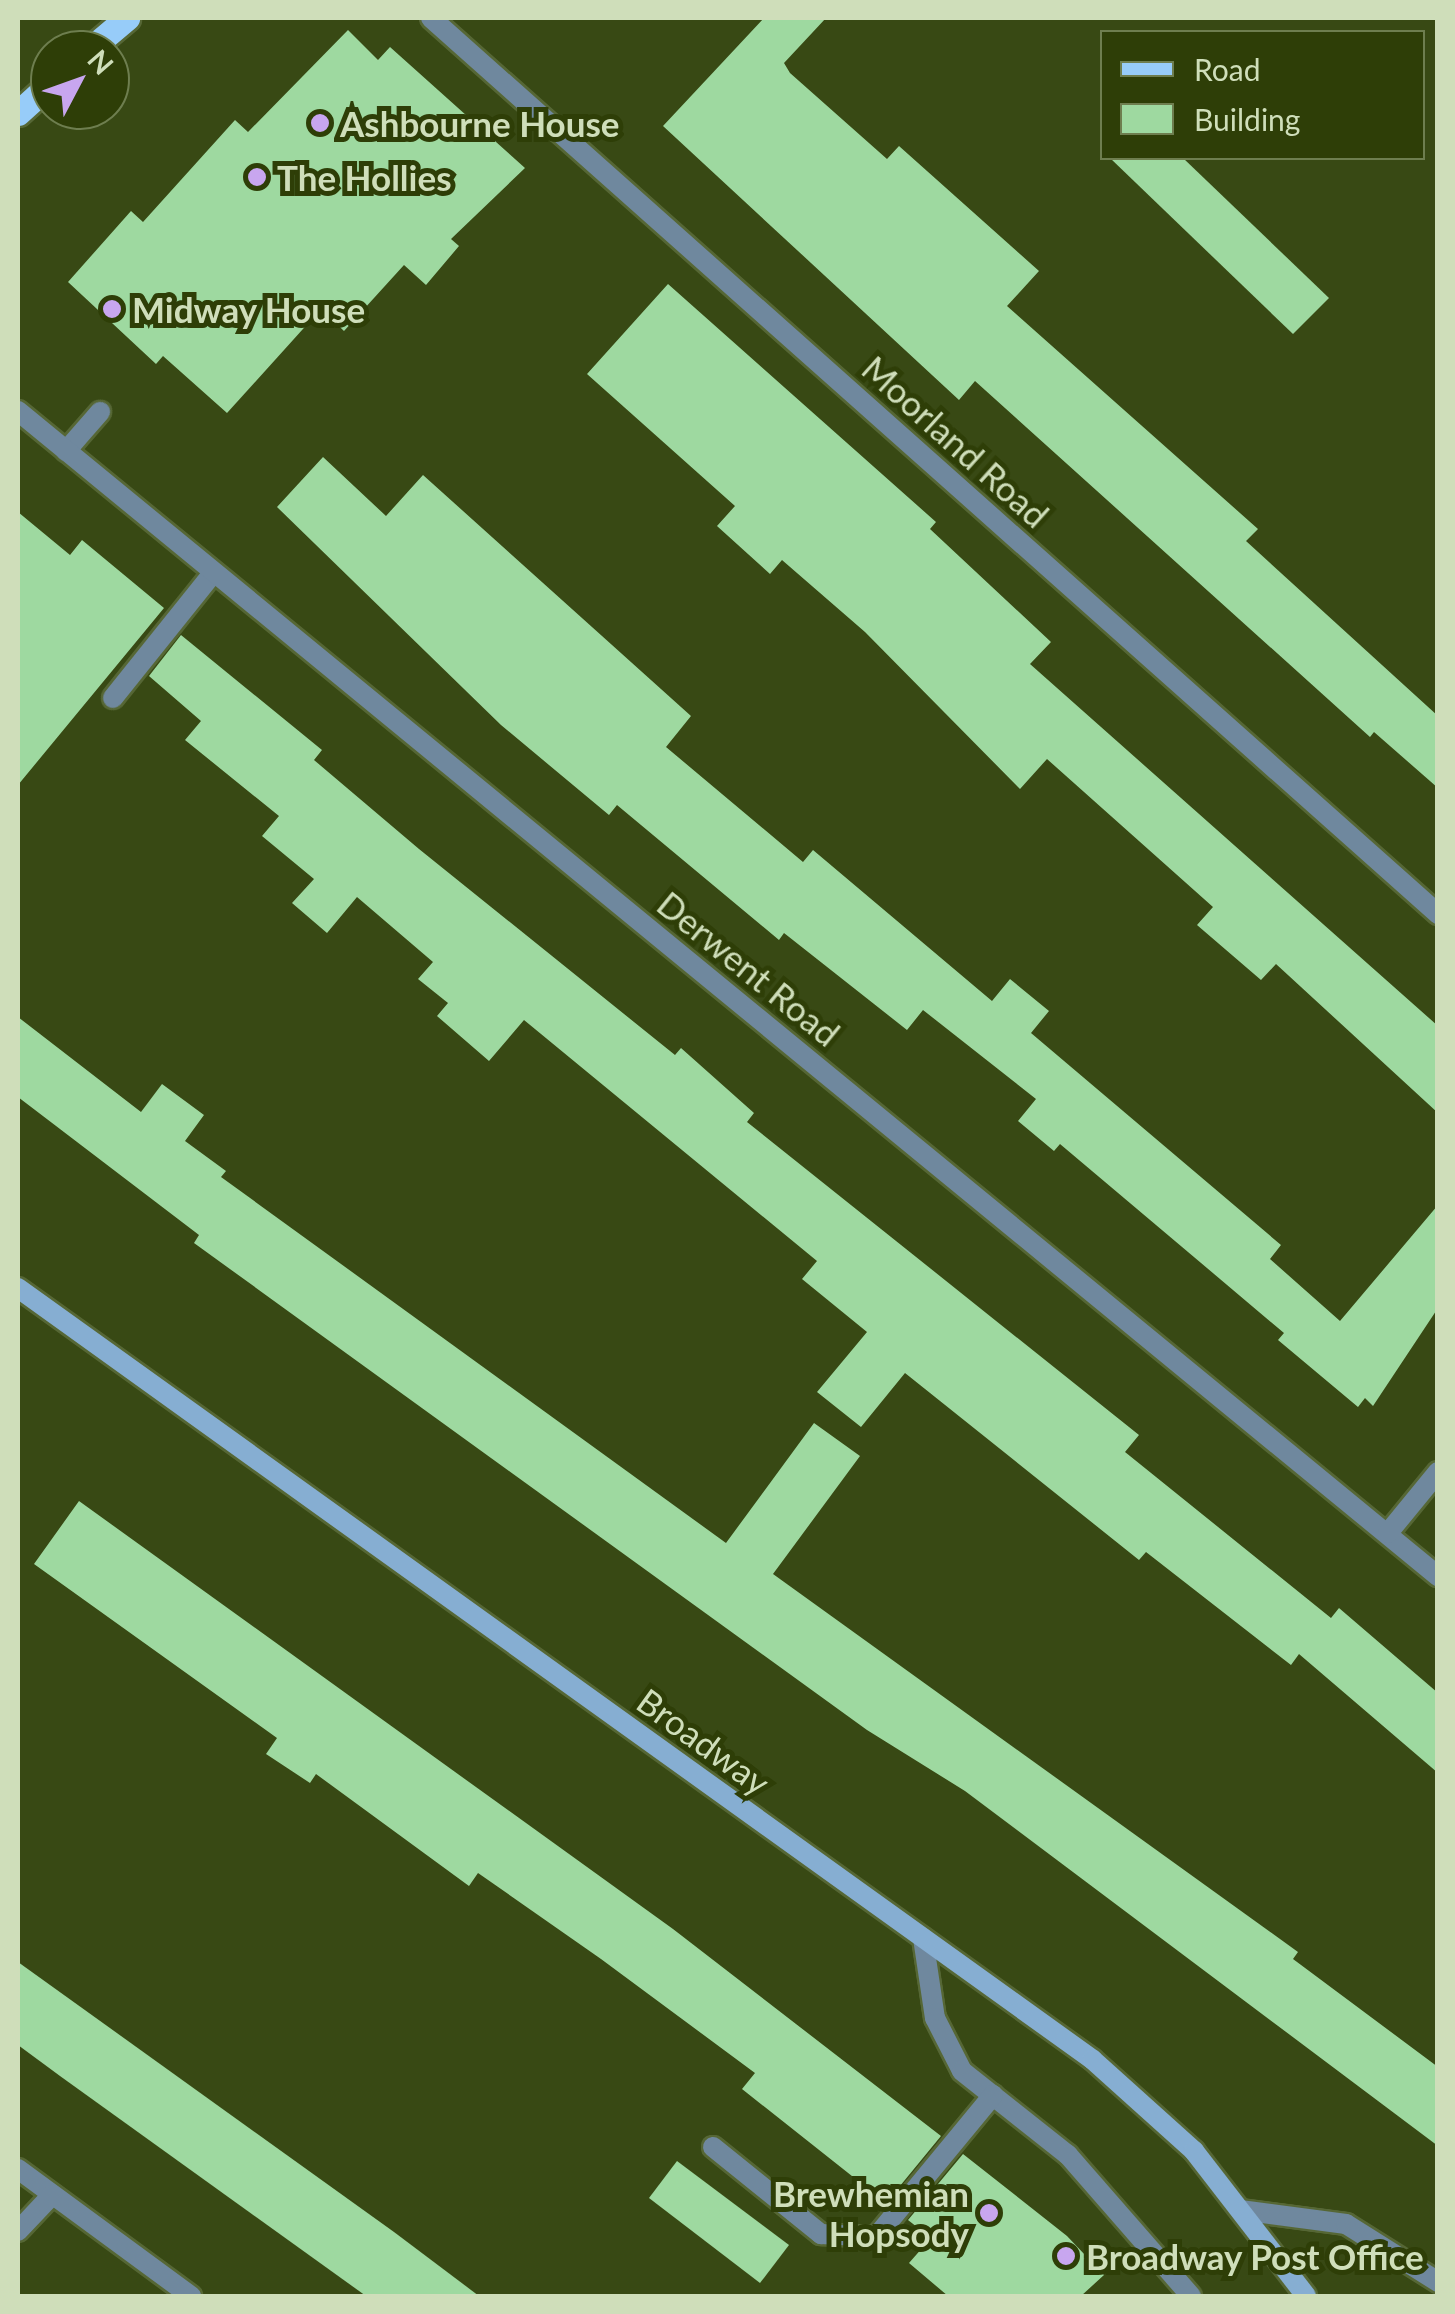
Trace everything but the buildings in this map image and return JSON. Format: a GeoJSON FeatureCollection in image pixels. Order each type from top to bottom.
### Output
{"type":"FeatureCollection","features":[{"type":"Feature","properties":{"kind":"street","name":"Moorland Road"},"geometry":{"type":"LineString","coordinates":[[431,18],[1438,914]]}},
{"type":"Feature","properties":{"kind":"street","name":"Derwent Road"},"geometry":{"type":"LineString","coordinates":[[18,411],[1438,1576]]}},
{"type":"Feature","properties":{"kind":"street"},"geometry":{"type":"LineString","coordinates":[[66,452],[100,412]]}},
{"type":"Feature","properties":{"kind":"street"},"geometry":{"type":"LineString","coordinates":[[113,698],[214,572]]}},
{"type":"Feature","properties":{"kind":"street","name":"Broadway"},"geometry":{"type":"LineString","coordinates":[[18,1288],[924,1938],[1142,2100],[1240,2210],[1306,2296]]}},
{"type":"Feature","properties":{"kind":"street"},"geometry":{"type":"LineString","coordinates":[[1388,1532],[1438,1472]]}},
{"type":"Feature","properties":{"kind":"street"},"geometry":{"type":"LineString","coordinates":[[924,1938],[948,2051],[1097,2184],[1191,2296]]}},
{"type":"Feature","properties":{"kind":"street"},"geometry":{"type":"LineString","coordinates":[[713,2147],[820,2234],[876,2237],[993,2095]]}},
{"type":"Feature","properties":{"kind":"street"},"geometry":{"type":"LineString","coordinates":[[18,2169],[191,2296]]}},
{"type":"Feature","properties":{"kind":"street"},"geometry":{"type":"LineString","coordinates":[[18,2230],[52,2195]]}},
{"type":"Feature","properties":{"kind":"street"},"geometry":{"type":"LineString","coordinates":[[1240,2210],[1346,2224],[1438,2282]]}},
{"type":"Feature","properties":{"kind":"place","name":"Ashbourne House"},"geometry":{"type":"Point","coordinates":[320,123]}},
{"type":"Feature","properties":{"kind":"place","name":"The Hollies"},"geometry":{"type":"Point","coordinates":[257,177]}},
{"type":"Feature","properties":{"kind":"place","name":"Midway House"},"geometry":{"type":"Point","coordinates":[112,309]}},
{"type":"Feature","properties":{"kind":"place","name":"Brewhemian Hopsody"},"geometry":{"type":"Point","coordinates":[989,2213]}},
{"type":"Feature","properties":{"kind":"place","name":"Broadway Post Office"},"geometry":{"type":"Point","coordinates":[1066,2256]}}]}
